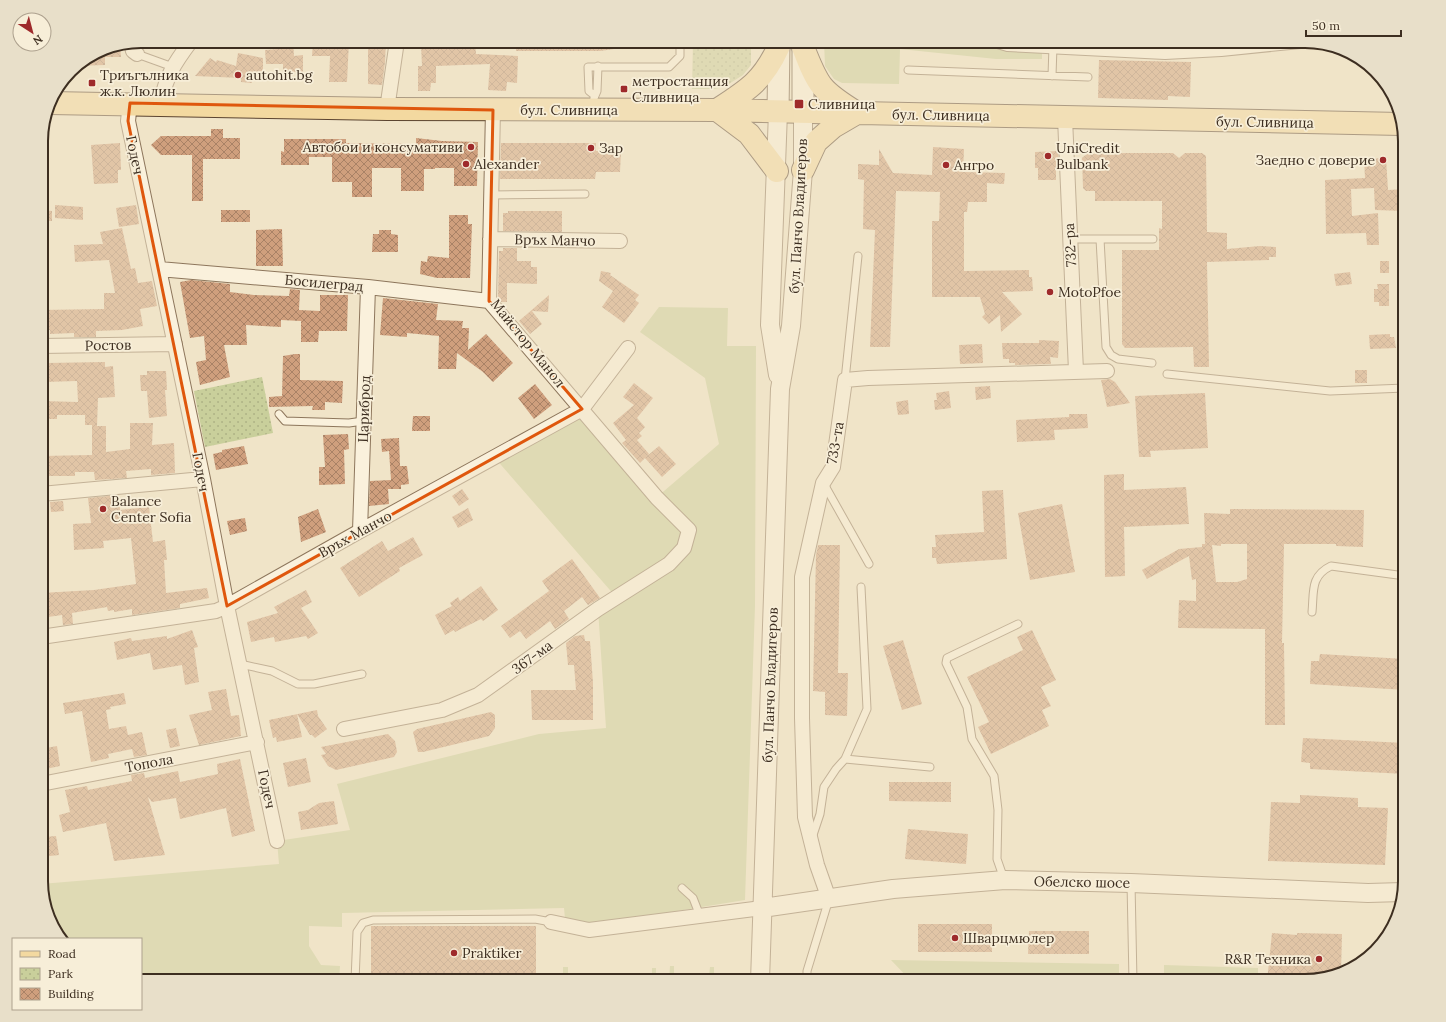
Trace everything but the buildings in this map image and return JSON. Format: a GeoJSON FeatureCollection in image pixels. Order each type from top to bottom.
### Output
{"type":"FeatureCollection","features":[{"type":"Feature","properties":{"kind":"main road"},"geometry":{"type":"LineString","coordinates":[[776,171],[749,134],[717,110],[745,92],[759,79],[770,64],[777,48]]}},
{"type":"Feature","properties":{"kind":"main road","name":"бул. Панчо Владигеров"},"geometry":{"type":"LineString","coordinates":[[778,112],[779,48]]}},
{"type":"Feature","properties":{"kind":"main road","name":"бул. Панчо Владигеров"},"geometry":{"type":"LineString","coordinates":[[803,48],[803,112]]}},
{"type":"Feature","properties":{"kind":"main road"},"geometry":{"type":"LineString","coordinates":[[803,170],[816,142],[833,128],[857,113],[832,97],[820,86],[813,74],[804,48]]}},
{"type":"Feature","properties":{"kind":"main road","name":"бул. Сливница"},"geometry":{"type":"LineString","coordinates":[[56,103],[493,110],[594,103],[778,112],[1396,124]]}},
{"type":"Feature","properties":{"kind":"street"},"geometry":{"type":"LineString","coordinates":[[160,104],[166,78],[186,48]]}},
{"type":"Feature","properties":{"kind":"street"},"geometry":{"type":"LineString","coordinates":[[387,109],[396,48]]}},
{"type":"Feature","properties":{"kind":"street"},"geometry":{"type":"LineString","coordinates":[[1091,48],[1166,52],[1197,48]]}},
{"type":"Feature","properties":{"kind":"street","name":"Годеч"},"geometry":{"type":"LineString","coordinates":[[130,103],[128,121],[203,480],[227,606],[278,841]]}},
{"type":"Feature","properties":{"kind":"street","name":"Майстор Манол"},"geometry":{"type":"LineString","coordinates":[[493,110],[489,301],[657,498],[689,530]]}},
{"type":"Feature","properties":{"kind":"street","name":"бул. Панчо Владигеров"},"geometry":{"type":"LineString","coordinates":[[778,112],[770,325],[780,389]]}},
{"type":"Feature","properties":{"kind":"street","name":"бул. Панчо Владигеров"},"geometry":{"type":"LineString","coordinates":[[760,974],[780,389],[791,326],[803,170],[803,112]]}},
{"type":"Feature","properties":{"kind":"street","name":"732-ра"},"geometry":{"type":"LineString","coordinates":[[1065,118],[1076,371]]}},
{"type":"Feature","properties":{"kind":"street","name":"Връх Манчо"},"geometry":{"type":"LineString","coordinates":[[490,239],[620,241]]}},
{"type":"Feature","properties":{"kind":"street","name":"Босилеград"},"geometry":{"type":"LineString","coordinates":[[159,269],[368,287],[489,301]]}},
{"type":"Feature","properties":{"kind":"street","name":"Цариброд"},"geometry":{"type":"LineString","coordinates":[[360,531],[368,287]]}},
{"type":"Feature","properties":{"kind":"street","name":"Ростов"},"geometry":{"type":"LineString","coordinates":[[48,346],[175,344]]}},
{"type":"Feature","properties":{"kind":"street","name":"Връх Манчо"},"geometry":{"type":"LineString","coordinates":[[48,636],[216,611],[227,606],[582,409],[628,348]]}},
{"type":"Feature","properties":{"kind":"street"},"geometry":{"type":"LineString","coordinates":[[845,380],[868,378],[1107,371]]}},
{"type":"Feature","properties":{"kind":"street","name":"733-та"},"geometry":{"type":"LineString","coordinates":[[823,483],[833,467],[845,380]]}},
{"type":"Feature","properties":{"kind":"street"},"geometry":{"type":"LineString","coordinates":[[48,493],[203,480]]}},
{"type":"Feature","properties":{"kind":"street"},"geometry":{"type":"LineString","coordinates":[[823,483],[802,577],[802,718],[806,818],[817,865],[829,899]]}},
{"type":"Feature","properties":{"kind":"street","name":"367-ма"},"geometry":{"type":"LineString","coordinates":[[344,729],[442,710],[478,695],[598,610],[669,564],[684,548],[689,530]]}},
{"type":"Feature","properties":{"kind":"street","name":"Топола"},"geometry":{"type":"LineString","coordinates":[[48,783],[257,742]]}},
{"type":"Feature","properties":{"kind":"street","name":"Обелско шосе"},"geometry":{"type":"LineString","coordinates":[[762,908],[893,889],[1005,880],[1131,883],[1368,893],[1397,892]]}},
{"type":"Feature","properties":{"kind":"street"},"geometry":{"type":"LineString","coordinates":[[551,922],[589,930],[762,908]]}},
{"type":"Feature","properties":{"kind":"lane"},"geometry":{"type":"LineString","coordinates":[[134,48],[173,67]]}},
{"type":"Feature","properties":{"kind":"lane"},"geometry":{"type":"LineString","coordinates":[[594,103],[589,91],[588,67],[669,67],[680,56],[680,48]]}},
{"type":"Feature","properties":{"kind":"lane"},"geometry":{"type":"LineString","coordinates":[[1052,76],[1053,48]]}},
{"type":"Feature","properties":{"kind":"lane"},"geometry":{"type":"LineString","coordinates":[[908,70],[1088,78]]}},
{"type":"Feature","properties":{"kind":"lane"},"geometry":{"type":"LineString","coordinates":[[491,195],[585,194]]}},
{"type":"Feature","properties":{"kind":"lane"},"geometry":{"type":"LineString","coordinates":[[1070,239],[1153,239]]}},
{"type":"Feature","properties":{"kind":"lane"},"geometry":{"type":"LineString","coordinates":[[1100,239],[1106,346],[1111,355],[1118,359],[1152,363]]}},
{"type":"Feature","properties":{"kind":"lane"},"geometry":{"type":"LineString","coordinates":[[845,380],[858,256]]}},
{"type":"Feature","properties":{"kind":"lane"},"geometry":{"type":"LineString","coordinates":[[1167,374],[1330,391],[1398,388]]}},
{"type":"Feature","properties":{"kind":"lane"},"geometry":{"type":"LineString","coordinates":[[279,414],[285,421],[349,424],[363,421]]}},
{"type":"Feature","properties":{"kind":"lane","name":"733-та"},"geometry":{"type":"LineString","coordinates":[[823,483],[870,564]]}},
{"type":"Feature","properties":{"kind":"lane"},"geometry":{"type":"LineString","coordinates":[[1312,612],[1315,580],[1320,571],[1331,566],[1398,575]]}},
{"type":"Feature","properties":{"kind":"lane"},"geometry":{"type":"LineString","coordinates":[[811,841],[820,814],[824,787],[845,759],[867,709],[861,587]]}},
{"type":"Feature","properties":{"kind":"lane"},"geometry":{"type":"LineString","coordinates":[[1005,880],[997,859],[998,810],[994,776],[972,739],[967,707],[946,663],[947,658],[1018,624]]}},
{"type":"Feature","properties":{"kind":"lane"},"geometry":{"type":"LineString","coordinates":[[240,664],[272,671],[298,684],[314,684],[362,674]]}},
{"type":"Feature","properties":{"kind":"lane"},"geometry":{"type":"LineString","coordinates":[[845,759],[930,767]]}},
{"type":"Feature","properties":{"kind":"lane"},"geometry":{"type":"LineString","coordinates":[[1131,883],[1133,974]]}},
{"type":"Feature","properties":{"kind":"lane"},"geometry":{"type":"LineString","coordinates":[[682,888],[693,898],[700,916]]}},
{"type":"Feature","properties":{"kind":"lane"},"geometry":{"type":"LineString","coordinates":[[807,974],[829,899]]}},
{"type":"Feature","properties":{"kind":"lane"},"geometry":{"type":"LineString","coordinates":[[355,974],[357,932],[363,923],[368,921],[535,919],[551,922]]}},
{"type":"Feature","properties":{"kind":"highlighted area"},"geometry":{"type":"Polygon","coordinates":[[[130,103],[493,110],[489,301],[582,409],[227,606],[128,121],[130,103]]]}},
{"type":"Feature","properties":{"kind":"green space"},"geometry":{"type":"Polygon","coordinates":[[[693,48],[751,48],[751,65],[743,75],[724,87],[714,89],[692,89],[693,48]]]}},
{"type":"Feature","properties":{"kind":"green space"},"geometry":{"type":"Polygon","coordinates":[[[824,48],[1000,48],[1042,52],[1042,59],[996,59],[900,49],[899,84],[842,83],[834,79],[825,66],[824,48]]]}},
{"type":"Feature","properties":{"kind":"green space"},"geometry":{"type":"Polygon","coordinates":[[[659,307],[728,308],[727,346],[756,346],[755,606],[745,900],[566,929],[564,908],[342,913],[342,927],[309,926],[309,946],[321,965],[340,966],[339,974],[142,974],[142,938],[68,938],[60,928],[53,911],[48,883],[279,864],[277,841],[350,830],[337,784],[539,734],[606,728],[598,609],[616,597],[495,458],[582,409],[657,497],[719,444],[705,378],[640,332],[659,307]]]}},
{"type":"Feature","properties":{"kind":"green space"},"geometry":{"type":"Polygon","coordinates":[[[262,377],[273,433],[205,447],[194,391],[262,377]]]}},
{"type":"Feature","properties":{"kind":"green space"},"geometry":{"type":"Polygon","coordinates":[[[891,960],[1119,964],[1119,974],[904,974],[891,960]]]}},
{"type":"Feature","properties":{"kind":"green space"},"geometry":{"type":"Polygon","coordinates":[[[1164,965],[1258,968],[1258,974],[1164,974],[1164,965]]]}},
{"type":"Feature","properties":{"kind":"green space"},"geometry":{"type":"Polygon","coordinates":[[[670,966],[674,966],[674,974],[669,974],[670,966]]]}},
{"type":"Feature","properties":{"kind":"green space"},"geometry":{"type":"Polygon","coordinates":[[[563,967],[568,967],[568,974],[563,974],[563,967]]]}},
{"type":"Feature","properties":{"kind":"green space"},"geometry":{"type":"Polygon","coordinates":[[[710,967],[714,967],[714,974],[709,974],[710,967]]]}},
{"type":"Feature","properties":{"kind":"green space"},"geometry":{"type":"Polygon","coordinates":[[[652,968],[656,968],[656,974],[652,974],[652,968]]]}},
{"type":"Feature","properties":{"kind":"place","name":"autohit.bg"},"geometry":{"type":"Point","coordinates":[238,75]}},
{"type":"Feature","properties":{"kind":"place","name":"Триъгълника ж.к. Люлин"},"geometry":{"type":"Point","coordinates":[92,83]}},
{"type":"Feature","properties":{"kind":"place","name":"метростанция Сливница"},"geometry":{"type":"Point","coordinates":[624,89]}},
{"type":"Feature","properties":{"kind":"place","name":"Сливница"},"geometry":{"type":"Point","coordinates":[799,104]}},
{"type":"Feature","properties":{"kind":"place","name":"Автобои и консумативи"},"geometry":{"type":"Point","coordinates":[471,147]}},
{"type":"Feature","properties":{"kind":"place","name":"Зар"},"geometry":{"type":"Point","coordinates":[591,148]}},
{"type":"Feature","properties":{"kind":"place","name":"UniCredit Bulbank"},"geometry":{"type":"Point","coordinates":[1048,156]}},
{"type":"Feature","properties":{"kind":"place","name":"Заедно с доверие"},"geometry":{"type":"Point","coordinates":[1383,160]}},
{"type":"Feature","properties":{"kind":"place","name":"Alexander"},"geometry":{"type":"Point","coordinates":[466,164]}},
{"type":"Feature","properties":{"kind":"place","name":"Ангро"},"geometry":{"type":"Point","coordinates":[946,165]}},
{"type":"Feature","properties":{"kind":"place","name":"MotoPfoe"},"geometry":{"type":"Point","coordinates":[1050,292]}},
{"type":"Feature","properties":{"kind":"place","name":"Balance Center Sofia"},"geometry":{"type":"Point","coordinates":[103,509]}},
{"type":"Feature","properties":{"kind":"place","name":"Шварцмюлер"},"geometry":{"type":"Point","coordinates":[955,938]}},
{"type":"Feature","properties":{"kind":"place","name":"Praktiker"},"geometry":{"type":"Point","coordinates":[454,953]}},
{"type":"Feature","properties":{"kind":"place","name":"R&R Техника"},"geometry":{"type":"Point","coordinates":[1319,959]}}]}
